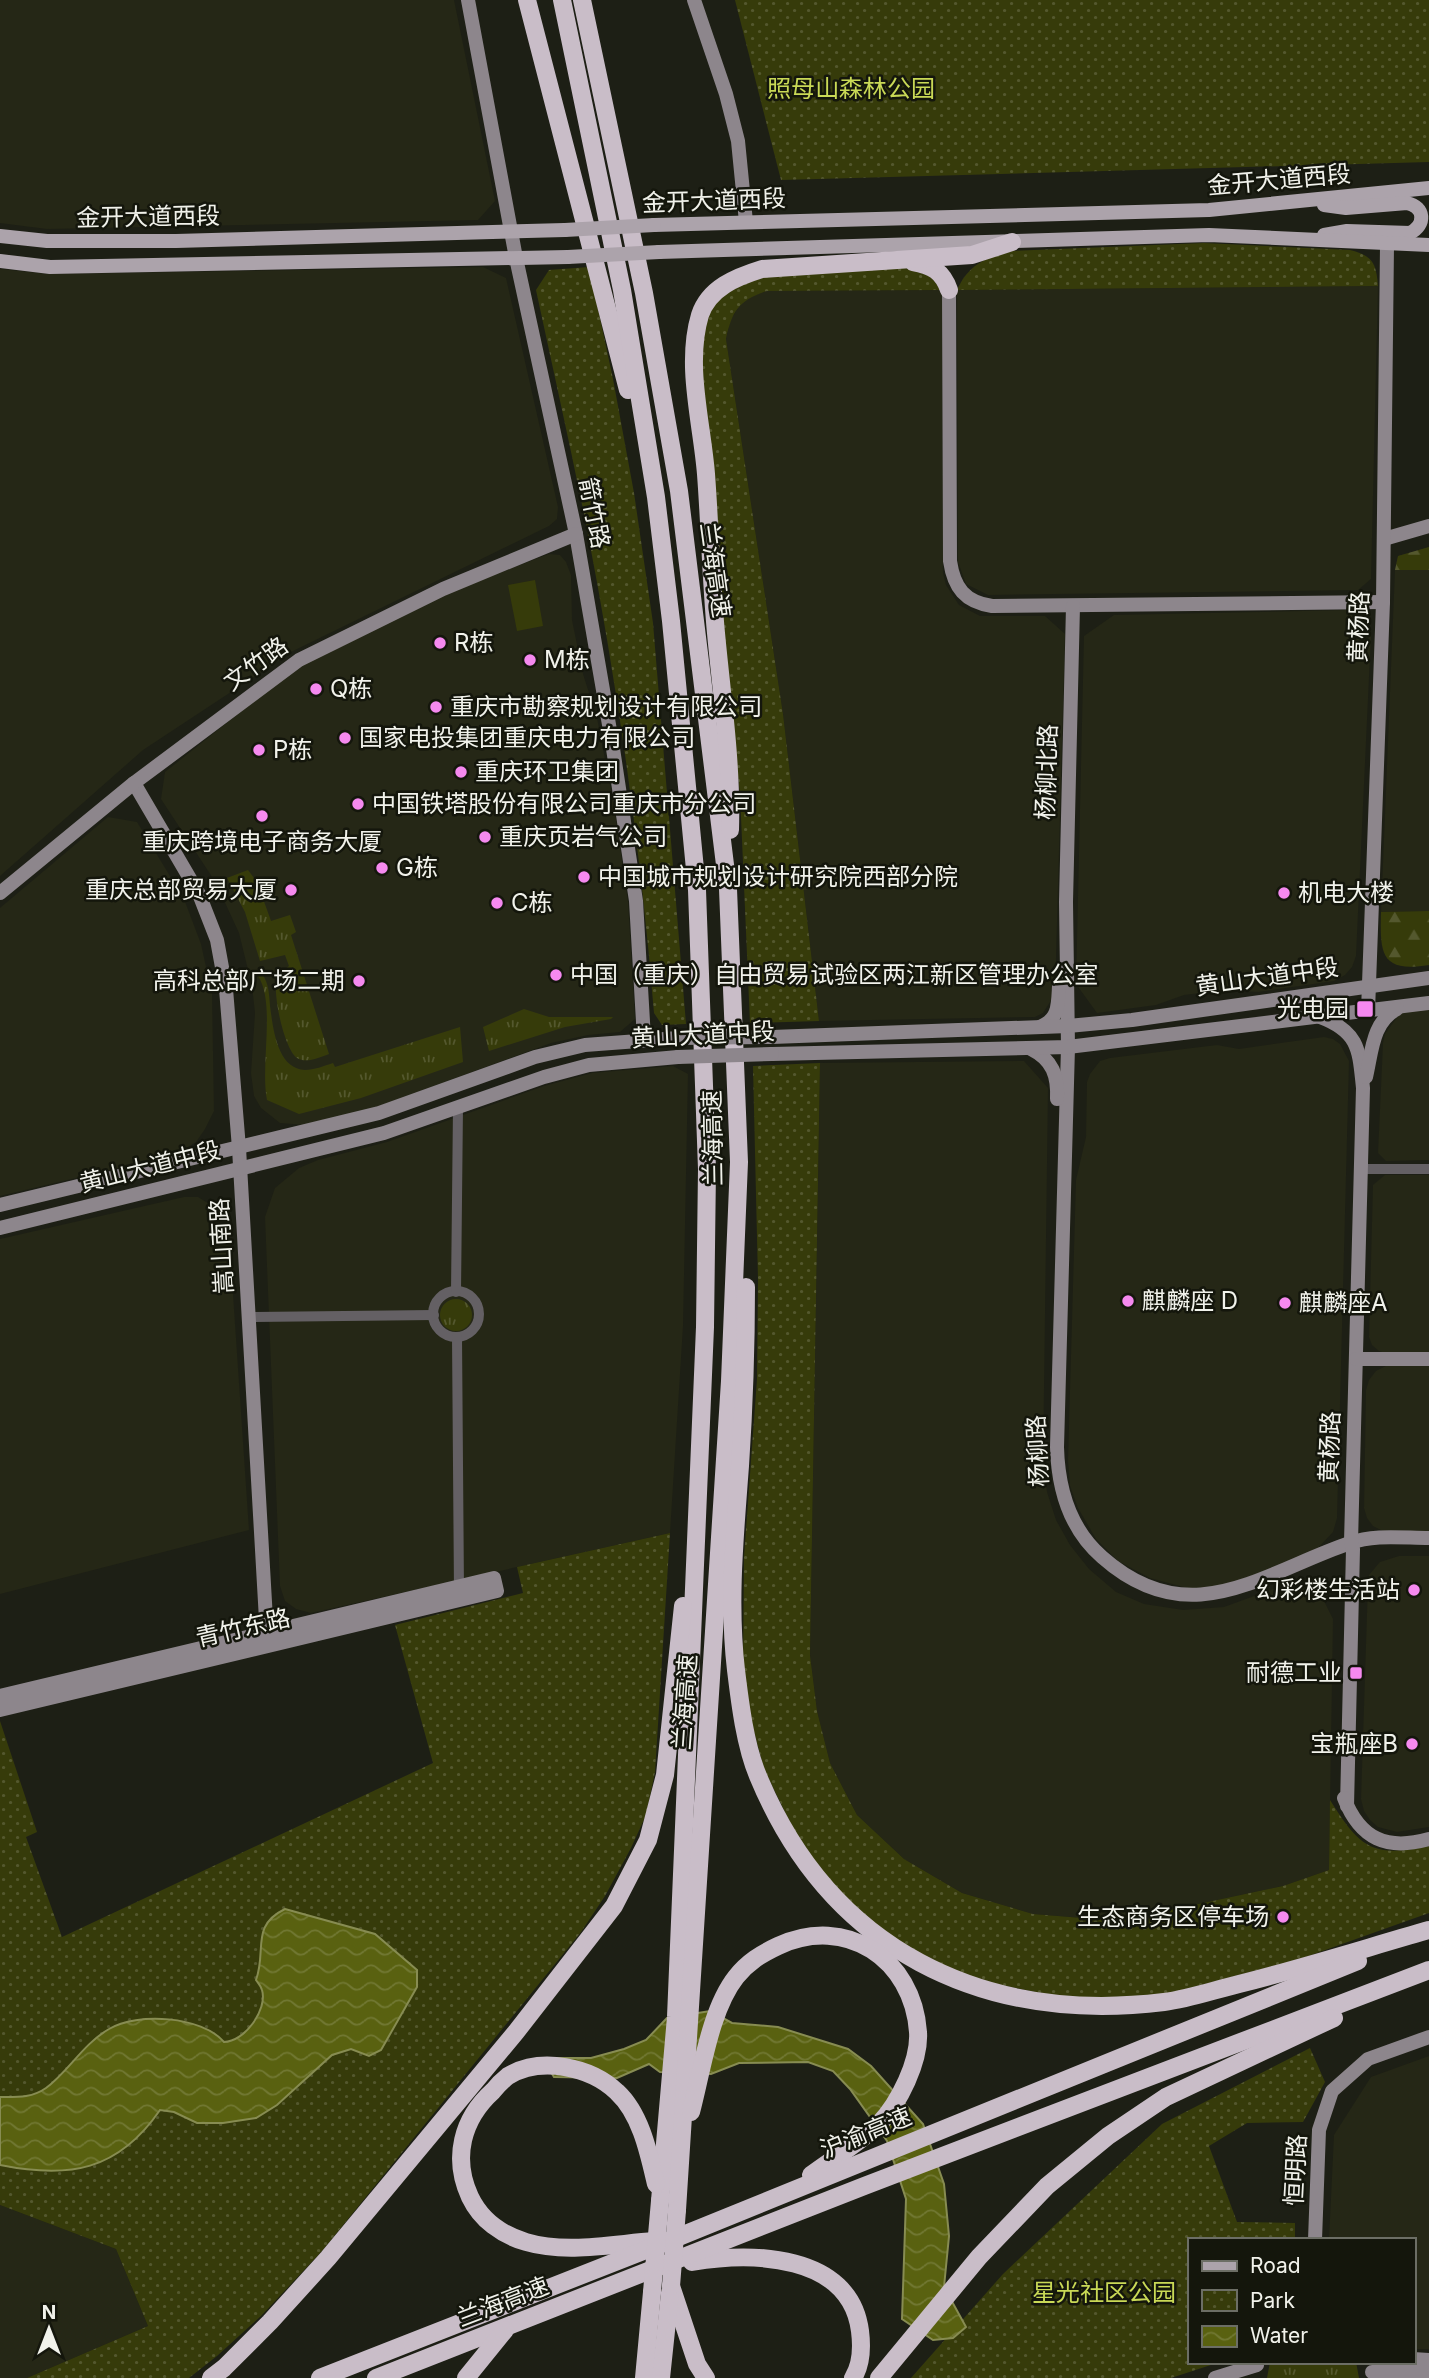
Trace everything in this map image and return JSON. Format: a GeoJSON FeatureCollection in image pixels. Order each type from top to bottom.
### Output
{"type":"FeatureCollection","features":[{"type":"Feature","properties":{"kind":"highway"},"geometry":{"type":"LineString","coordinates":[[527,0],[656,497]]}},
{"type":"Feature","properties":{"kind":"highway","name":"兰海高速"},"geometry":{"type":"LineString","coordinates":[[562,0],[622,290],[656,497],[697,890],[707,1170],[701,1457]]}},
{"type":"Feature","properties":{"kind":"highway","name":"兰海高速"},"geometry":{"type":"LineString","coordinates":[[582,0],[644,293],[679,491],[728,889],[740,1163],[730,1381],[677,2210],[661,2378]]}},
{"type":"Feature","properties":{"kind":"highway"},"geometry":{"type":"LineString","coordinates":[[949,290],[962,261],[1012,242]]}},
{"type":"Feature","properties":{"kind":"highway"},"geometry":{"type":"LineString","coordinates":[[728,889],[731,798],[714,611],[706,473],[694,358],[701,314],[711,295],[726,283],[762,269],[972,255]]}},
{"type":"Feature","properties":{"kind":"highway"},"geometry":{"type":"LineString","coordinates":[[900,260],[941,273],[949,290]]}},
{"type":"Feature","properties":{"kind":"highway"},"geometry":{"type":"LineString","coordinates":[[740,1163],[746,1281],[746,1368],[733,1559],[736,1668],[744,1723],[757,1773],[802,1858],[833,1895],[866,1927],[908,1956],[953,1980],[1020,1999],[1089,2007],[1167,2002],[1429,1931]]}},
{"type":"Feature","properties":{"kind":"highway"},"geometry":{"type":"LineString","coordinates":[[211,2378],[224,2368],[303,2286],[516,2032],[614,1906],[648,1840],[665,1775],[701,1457]]}},
{"type":"Feature","properties":{"kind":"highway"},"geometry":{"type":"LineString","coordinates":[[644,2378],[676,2017],[701,1457]]}},
{"type":"Feature","properties":{"kind":"highway","name":"沪渝高速"},"geometry":{"type":"LineString","coordinates":[[320,2378],[671,2240],[1429,1931]]}},
{"type":"Feature","properties":{"kind":"highway"},"geometry":{"type":"LineString","coordinates":[[680,2156],[719,2003],[736,1977],[757,1956],[796,1938],[830,1934],[858,1942],[884,1957],[902,1979],[913,2006],[918,2034],[915,2053],[908,2079],[895,2104],[878,2125],[792,2189]]}},
{"type":"Feature","properties":{"kind":"highway"},"geometry":{"type":"LineString","coordinates":[[879,2378],[979,2257],[1047,2186],[1108,2136],[1166,2097],[1429,1972]]}},
{"type":"Feature","properties":{"kind":"highway","name":"沪渝高速"},"geometry":{"type":"LineString","coordinates":[[647,2272],[950,2153],[1429,1972]]}},
{"type":"Feature","properties":{"kind":"highway"},"geometry":{"type":"LineString","coordinates":[[660,2201],[648,2149],[633,2114],[619,2093],[595,2074],[566,2067],[537,2067],[509,2076],[485,2098],[467,2123],[461,2154],[462,2180],[474,2203],[492,2226],[526,2242],[562,2248],[671,2240]]}},
{"type":"Feature","properties":{"kind":"highway"},"geometry":{"type":"LineString","coordinates":[[647,2272],[716,2258],[751,2257],[790,2261],[823,2274],[845,2293],[859,2322],[862,2348],[853,2378]]}},
{"type":"Feature","properties":{"kind":"highway","name":"兰海高速"},"geometry":{"type":"LineString","coordinates":[[376,2378],[647,2272]]}},
{"type":"Feature","properties":{"kind":"highway"},"geometry":{"type":"LineString","coordinates":[[671,2286],[697,2364],[706,2378]]}},
{"type":"Feature","properties":{"kind":"highway"},"geometry":{"type":"LineString","coordinates":[[467,2378],[507,2328]]}},
{"type":"Feature","properties":{"kind":"highway"},"geometry":{"type":"LineString","coordinates":[[632,2378],[648,2345]]}},
{"type":"Feature","properties":{"kind":"main road","name":"金开大道西段"},"geometry":{"type":"LineString","coordinates":[[0,236],[47,241],[176,241],[1209,210],[1429,188]]}},
{"type":"Feature","properties":{"kind":"main road"},"geometry":{"type":"LineString","coordinates":[[1292,240],[1347,231],[1410,233],[1418,229],[1422,222],[1421,212],[1415,205],[1407,203],[1346,208],[1301,202]]}},
{"type":"Feature","properties":{"kind":"main road","name":"金开大道西段"},"geometry":{"type":"LineString","coordinates":[[0,261],[50,267],[568,257],[1209,235],[1429,245]]}},
{"type":"Feature","properties":{"kind":"street","name":"箭竹路"},"geometry":{"type":"LineString","coordinates":[[468,0],[516,258],[576,534],[636,901],[644,1039]]}},
{"type":"Feature","properties":{"kind":"street"},"geometry":{"type":"LineString","coordinates":[[694,0],[726,94],[738,141],[746,222]]}},
{"type":"Feature","properties":{"kind":"street","name":"黄杨路"},"geometry":{"type":"LineString","coordinates":[[1368,1011],[1383,602],[1387,244]]}},
{"type":"Feature","properties":{"kind":"street"},"geometry":{"type":"LineString","coordinates":[[949,290],[952,576],[968,599],[992,606],[1383,602]]}},
{"type":"Feature","properties":{"kind":"street"},"geometry":{"type":"LineString","coordinates":[[1384,539],[1429,526]]}},
{"type":"Feature","properties":{"kind":"street","name":"文竹路"},"geometry":{"type":"LineString","coordinates":[[0,893],[134,783],[299,660],[443,589],[576,534]]}},
{"type":"Feature","properties":{"kind":"street","name":"杨柳北路"},"geometry":{"type":"LineString","coordinates":[[1066,940],[1073,606]]}},
{"type":"Feature","properties":{"kind":"street","name":"嵩山南路"},"geometry":{"type":"LineString","coordinates":[[134,783],[199,894],[217,940],[226,989],[239,1147],[267,1645]]}},
{"type":"Feature","properties":{"kind":"street"},"geometry":{"type":"LineString","coordinates":[[1036,1028],[1050,1022],[1057,1012],[1060,965],[1066,940]]}},
{"type":"Feature","properties":{"kind":"street","name":"杨柳路"},"geometry":{"type":"LineString","coordinates":[[1066,940],[1068,1047],[1057,1447],[1062,1489],[1076,1525],[1095,1551],[1124,1573],[1156,1588],[1192,1594],[1230,1591],[1248,1586],[1380,1538],[1429,1538]]}},
{"type":"Feature","properties":{"kind":"street","name":"黄山大道中段"},"geometry":{"type":"LineString","coordinates":[[0,1205],[379,1113],[536,1057],[586,1045],[644,1039],[1068,1026],[1132,1020],[1429,978]]}},
{"type":"Feature","properties":{"kind":"street","name":"黄山大道中段"},"geometry":{"type":"LineString","coordinates":[[0,1228],[384,1133],[544,1077],[589,1065],[678,1057],[1068,1047],[1429,1003]]}},
{"type":"Feature","properties":{"kind":"street"},"geometry":{"type":"LineString","coordinates":[[1363,1088],[1379,1025],[1388,1015],[1404,1006]]}},
{"type":"Feature","properties":{"kind":"street"},"geometry":{"type":"LineString","coordinates":[[1320,1017],[1338,1025],[1355,1041],[1360,1054],[1363,1088]]}},
{"type":"Feature","properties":{"kind":"street","name":"杨柳路"},"geometry":{"type":"LineString","coordinates":[[1031,1049],[1042,1054],[1051,1064],[1057,1087],[1051,1464],[1057,1499],[1079,1542],[1103,1568],[1135,1589],[1174,1601],[1192,1602],[1241,1595],[1350,1548],[1429,1546]]}},
{"type":"Feature","properties":{"kind":"street","name":"黄杨路"},"geometry":{"type":"LineString","coordinates":[[1363,1088],[1350,1548],[1347,1806],[1363,1830],[1375,1839],[1390,1843],[1429,1839]]}},
{"type":"Feature","properties":{"kind":"street"},"geometry":{"type":"LineString","coordinates":[[456,1292],[458,1107]]}},
{"type":"Feature","properties":{"kind":"street"},"geometry":{"type":"LineString","coordinates":[[1361,1169],[1429,1169]]}},
{"type":"Feature","properties":{"kind":"street"},"geometry":{"type":"LineString","coordinates":[[456,1292],[471,1297],[479,1310],[477,1325],[465,1336],[457,1337],[443,1333],[433,1315],[442,1296],[456,1292]]}},
{"type":"Feature","properties":{"kind":"street"},"geometry":{"type":"LineString","coordinates":[[248,1317],[433,1315]]}},
{"type":"Feature","properties":{"kind":"street"},"geometry":{"type":"LineString","coordinates":[[457,1337],[459,1593]]}},
{"type":"Feature","properties":{"kind":"street"},"geometry":{"type":"LineString","coordinates":[[1356,1359],[1429,1359]]}},
{"type":"Feature","properties":{"kind":"street","name":"青竹东路"},"geometry":{"type":"LineString","coordinates":[[0,1710],[267,1645],[496,1584]]}},
{"type":"Feature","properties":{"kind":"street","name":"青竹东路"},"geometry":{"type":"LineString","coordinates":[[0,1696],[267,1630],[459,1593]]}},
{"type":"Feature","properties":{"kind":"street","name":"恒明路"},"geometry":{"type":"LineString","coordinates":[[1315,2238],[1319,2130],[1332,2091],[1368,2059],[1429,2037]]}},
{"type":"Feature","properties":{"kind":"street"},"geometry":{"type":"LineString","coordinates":[[1215,2378],[1257,2368]]}},
{"type":"Feature","properties":{"kind":"street"},"geometry":{"type":"LineString","coordinates":[[1371,2371],[1429,2372]]}},
{"type":"Feature","properties":{"kind":"shaded area"},"geometry":{"type":"Polygon","coordinates":[[[0,0],[454,0],[495,201],[478,220],[47,229],[0,223],[0,0]]]}},
{"type":"Feature","properties":{"kind":"shaded area"},"geometry":{"type":"Polygon","coordinates":[[[483,267],[506,278],[558,507],[557,519],[549,526],[293,651],[143,750],[0,876],[0,269],[49,274],[483,267]]]}},
{"type":"Feature","properties":{"kind":"shaded area"},"geometry":{"type":"Polygon","coordinates":[[[1378,286],[1371,579],[1358,590],[988,595],[966,584],[958,562],[957,290],[1378,286]]]}},
{"type":"Feature","properties":{"kind":"shaded area"},"geometry":{"type":"Polygon","coordinates":[[[942,290],[943,573],[946,585],[959,605],[980,616],[1045,616],[1065,634],[1055,994],[1043,1013],[1035,1017],[819,1021],[783,714],[726,339],[730,321],[739,306],[752,296],[767,291],[942,290]]]}},
{"type":"Feature","properties":{"kind":"shaded area"},"geometry":{"type":"Polygon","coordinates":[[[1429,547],[1429,911],[1381,912],[1395,570],[1398,556],[1429,547]]]}},
{"type":"Feature","properties":{"kind":"shaded area"},"geometry":{"type":"Polygon","coordinates":[[[549,554],[560,555],[571,575],[572,620],[583,674],[597,718],[614,806],[628,902],[635,1019],[620,1032],[551,1043],[371,1109],[305,1125],[280,1123],[261,1108],[254,1096],[251,1073],[255,1013],[252,986],[239,933],[216,883],[161,799],[165,772],[302,663],[446,593],[549,554]]]}},
{"type":"Feature","properties":{"kind":"shaded area"},"geometry":{"type":"Polygon","coordinates":[[[1349,610],[1371,634],[1356,956],[1352,967],[1334,981],[1258,992],[1225,990],[1184,995],[1156,1005],[1097,1013],[1076,984],[1084,636],[1114,615],[1349,610]]]}},
{"type":"Feature","properties":{"kind":"shaded area"},"geometry":{"type":"Polygon","coordinates":[[[108,817],[137,822],[184,899],[201,944],[212,994],[214,1111],[196,1142],[177,1154],[0,1196],[0,908],[108,817]]]}},
{"type":"Feature","properties":{"kind":"shaded area"},"geometry":{"type":"Polygon","coordinates":[[[1429,1008],[1429,1160],[1386,1161],[1378,1153],[1385,1034],[1401,1012],[1429,1008]]]}},
{"type":"Feature","properties":{"kind":"shaded area"},"geometry":{"type":"Polygon","coordinates":[[[1324,1037],[1340,1044],[1349,1061],[1337,1518],[1333,1532],[1316,1550],[1243,1583],[1219,1588],[1187,1588],[1150,1578],[1118,1561],[1096,1539],[1078,1508],[1070,1486],[1068,1461],[1076,1180],[1086,1137],[1087,1082],[1100,1061],[1110,1058],[1217,1045],[1239,1049],[1324,1037]]]}},
{"type":"Feature","properties":{"kind":"shaded area"},"geometry":{"type":"Polygon","coordinates":[[[1024,1061],[1048,1088],[1043,1464],[1047,1492],[1056,1520],[1070,1545],[1089,1569],[1116,1592],[1144,1604],[1183,1610],[1224,1607],[1279,1587],[1297,1585],[1311,1588],[1322,1597],[1333,1619],[1329,1870],[1283,1886],[1119,1921],[1033,1914],[962,1893],[904,1859],[857,1815],[830,1763],[817,1711],[810,1655],[820,1063],[1024,1061]]]}},
{"type":"Feature","properties":{"kind":"shaded area"},"geometry":{"type":"Polygon","coordinates":[[[673,1066],[688,1074],[683,1326],[670,1533],[311,1613],[296,1609],[285,1601],[280,1586],[265,1217],[275,1188],[299,1168],[318,1160],[387,1142],[544,1086],[592,1073],[673,1066]]]}},
{"type":"Feature","properties":{"kind":"shaded area"},"geometry":{"type":"Polygon","coordinates":[[[1385,1175],[1429,1175],[1429,1354],[1388,1354],[1372,1345],[1369,1337],[1373,1185],[1385,1175]]]}},
{"type":"Feature","properties":{"kind":"shaded area"},"geometry":{"type":"Polygon","coordinates":[[[184,1197],[198,1197],[214,1207],[223,1219],[229,1235],[249,1530],[0,1594],[0,1239],[184,1197]]]}},
{"type":"Feature","properties":{"kind":"shaded area"},"geometry":{"type":"Polygon","coordinates":[[[1386,1366],[1429,1366],[1429,1531],[1383,1531],[1373,1526],[1364,1508],[1366,1390],[1376,1371],[1386,1366]]]}},
{"type":"Feature","properties":{"kind":"shaded area"},"geometry":{"type":"Polygon","coordinates":[[[1399,1556],[1429,1556],[1429,1827],[1397,1832],[1378,1827],[1370,1820],[1361,1799],[1369,1575],[1380,1562],[1399,1556]]]}},
{"type":"Feature","properties":{"kind":"shaded area"},"geometry":{"type":"Polygon","coordinates":[[[1429,2056],[1429,2349],[1415,2349],[1415,2238],[1329,2238],[1334,2135],[1371,2077],[1429,2056]]]}},
{"type":"Feature","properties":{"kind":"shaded area"},"geometry":{"type":"Polygon","coordinates":[[[0,2205],[116,2249],[148,2326],[27,2378],[0,2378],[0,2205]]]}},
{"type":"Feature","properties":{"kind":"green space","name":"照母山森林公园"},"geometry":{"type":"Polygon","coordinates":[[[735,0],[1429,0],[1429,162],[781,180],[735,0]]]}},
{"type":"Feature","properties":{"kind":"green space"},"geometry":{"type":"Polygon","coordinates":[[[1204,243],[1350,250],[1364,255],[1372,262],[1378,286],[957,290],[961,281],[979,263],[1012,251],[1204,243]]]}},
{"type":"Feature","properties":{"kind":"green space"},"geometry":{"type":"Polygon","coordinates":[[[589,267],[634,493],[653,623],[686,1024],[662,1025],[654,1013],[635,831],[609,649],[587,529],[536,290],[549,270],[589,267]]]}},
{"type":"Feature","properties":{"kind":"green space"},"geometry":{"type":"Polygon","coordinates":[[[902,267],[930,276],[942,290],[767,291],[750,298],[738,308],[726,339],[783,714],[819,1021],[750,1023],[740,794],[724,650],[699,359],[705,317],[718,297],[731,287],[762,276],[902,267]]]}},
{"type":"Feature","properties":{"kind":"green space"},"geometry":{"type":"Polygon","coordinates":[[[1429,547],[1429,570],[1395,570],[1398,556],[1429,547]]]}},
{"type":"Feature","properties":{"kind":"green space"},"geometry":{"type":"Polygon","coordinates":[[[535,580],[543,626],[517,631],[508,585],[535,580]]]}},
{"type":"Feature","properties":{"kind":"green space"},"geometry":{"type":"Polygon","coordinates":[[[248,870],[257,882],[271,921],[290,915],[296,932],[291,935],[329,1054],[301,1060],[292,1053],[288,1044],[276,995],[278,976],[289,966],[285,955],[260,961],[245,912],[227,878],[248,870]]]}},
{"type":"Feature","properties":{"kind":"green space"},"geometry":{"type":"Polygon","coordinates":[[[1429,911],[1429,965],[1413,967],[1392,963],[1383,949],[1381,912],[1429,911]]]}},
{"type":"Feature","properties":{"kind":"green space"},"geometry":{"type":"Polygon","coordinates":[[[259,973],[267,985],[278,1046],[288,1063],[296,1068],[308,1070],[333,1063],[335,1067],[460,1027],[463,1062],[361,1098],[299,1114],[267,1100],[266,1002],[259,973]]]}},
{"type":"Feature","properties":{"kind":"green space"},"geometry":{"type":"Polygon","coordinates":[[[524,1009],[549,1017],[613,1017],[565,1027],[489,1051],[483,1027],[524,1009]]]}},
{"type":"Feature","properties":{"kind":"green space"},"geometry":{"type":"Polygon","coordinates":[[[820,1063],[810,1655],[817,1711],[830,1763],[857,1815],[904,1859],[962,1893],[1033,1914],[1119,1921],[1283,1886],[1329,1870],[1330,1800],[1350,1829],[1369,1846],[1394,1851],[1429,1846],[1429,1913],[1300,1959],[1167,1994],[1091,1999],[1045,1994],[952,1971],[910,1948],[869,1920],[803,1849],[764,1769],[751,1720],[743,1666],[744,1557],[757,1379],[758,1279],[753,1066],[820,1063]]]}},
{"type":"Feature","properties":{"kind":"green space"},"geometry":{"type":"Polygon","coordinates":[[[456,1299],[467,1304],[472,1315],[467,1326],[456,1331],[445,1326],[440,1315],[445,1304],[456,1299]]]}},
{"type":"Feature","properties":{"kind":"green space"},"geometry":{"type":"Polygon","coordinates":[[[670,1533],[655,1772],[646,1815],[605,1896],[581,1932],[322,2251],[261,2316],[217,2356],[189,2378],[27,2378],[148,2326],[116,2249],[0,2205],[0,1721],[37,1832],[26,1837],[62,1937],[433,1763],[395,1625],[523,1593],[517,1567],[670,1533]]]}},
{"type":"Feature","properties":{"kind":"green space","name":"星光社区公园"},"geometry":{"type":"Polygon","coordinates":[[[1310,2048],[1325,2082],[1303,2122],[1247,2123],[1209,2146],[1237,2222],[1295,2223],[1295,2238],[1188,2238],[1188,2364],[1214,2364],[1171,2378],[911,2378],[1003,2274],[1162,2124],[1310,2048]]]}},
{"type":"Feature","properties":{"kind":"green space"},"geometry":{"type":"Polygon","coordinates":[[[1270,2364],[1356,2364],[1359,2378],[1267,2378],[1270,2364]]]}},
{"type":"Feature","properties":{"kind":"water"},"geometry":{"type":"Polygon","coordinates":[[[285,1909],[375,1934],[417,1970],[417,1987],[381,2050],[369,2056],[351,2049],[332,2055],[277,2105],[256,2118],[223,2123],[197,2123],[174,2112],[160,2110],[127,2146],[90,2166],[48,2171],[0,2165],[0,2097],[30,2095],[46,2088],[91,2042],[109,2029],[136,2020],[169,2019],[201,2027],[224,2042],[232,2041],[246,2031],[258,2015],[263,1998],[262,1989],[256,1980],[263,1931],[274,1916],[285,1909]]]}},
{"type":"Feature","properties":{"kind":"water"},"geometry":{"type":"Polygon","coordinates":[[[710,2011],[732,2023],[778,2027],[848,2049],[871,2066],[923,2124],[944,2184],[949,2236],[944,2287],[966,2327],[953,2338],[933,2340],[902,2319],[906,2199],[887,2141],[850,2089],[833,2071],[808,2062],[739,2063],[711,2074],[660,2072],[649,2064],[617,2078],[554,2077],[542,2058],[591,2058],[624,2049],[646,2040],[667,2018],[710,2011]]]}},
{"type":"Feature","properties":{"kind":"place","name":"R栋"},"geometry":{"type":"Point","coordinates":[440,643]}},
{"type":"Feature","properties":{"kind":"place","name":"M栋"},"geometry":{"type":"Point","coordinates":[530,660]}},
{"type":"Feature","properties":{"kind":"place","name":"Q栋"},"geometry":{"type":"Point","coordinates":[316,689]}},
{"type":"Feature","properties":{"kind":"place","name":"重庆市勘察规划设计有限公司"},"geometry":{"type":"Point","coordinates":[436,707]}},
{"type":"Feature","properties":{"kind":"place","name":"国家电投集团重庆电力有限公司"},"geometry":{"type":"Point","coordinates":[345,738]}},
{"type":"Feature","properties":{"kind":"place","name":"P栋"},"geometry":{"type":"Point","coordinates":[259,750]}},
{"type":"Feature","properties":{"kind":"place","name":"重庆环卫集团"},"geometry":{"type":"Point","coordinates":[461,772]}},
{"type":"Feature","properties":{"kind":"place","name":"中国铁塔股份有限公司重庆市分公司"},"geometry":{"type":"Point","coordinates":[358,804]}},
{"type":"Feature","properties":{"kind":"place","name":"重庆跨境电子商务大厦"},"geometry":{"type":"Point","coordinates":[262,816]}},
{"type":"Feature","properties":{"kind":"place","name":"重庆页岩气公司"},"geometry":{"type":"Point","coordinates":[485,837]}},
{"type":"Feature","properties":{"kind":"place","name":"G栋"},"geometry":{"type":"Point","coordinates":[382,868]}},
{"type":"Feature","properties":{"kind":"place","name":"中国城市规划设计研究院西部分院"},"geometry":{"type":"Point","coordinates":[584,877]}},
{"type":"Feature","properties":{"kind":"place","name":"重庆总部贸易大厦"},"geometry":{"type":"Point","coordinates":[291,890]}},
{"type":"Feature","properties":{"kind":"place","name":"机电大楼"},"geometry":{"type":"Point","coordinates":[1284,893]}},
{"type":"Feature","properties":{"kind":"place","name":"C栋"},"geometry":{"type":"Point","coordinates":[497,903]}},
{"type":"Feature","properties":{"kind":"place","name":"中国（重庆）自由贸易试验区两江新区管理办公室"},"geometry":{"type":"Point","coordinates":[556,975]}},
{"type":"Feature","properties":{"kind":"place","name":"高科总部广场二期"},"geometry":{"type":"Point","coordinates":[359,981]}},
{"type":"Feature","properties":{"kind":"place","name":"光电园"},"geometry":{"type":"Point","coordinates":[1365,1009]}},
{"type":"Feature","properties":{"kind":"place","name":"麒麟座 D"},"geometry":{"type":"Point","coordinates":[1128,1301]}},
{"type":"Feature","properties":{"kind":"place","name":"麒麟座A"},"geometry":{"type":"Point","coordinates":[1285,1303]}},
{"type":"Feature","properties":{"kind":"place","name":"幻彩楼生活站"},"geometry":{"type":"Point","coordinates":[1414,1590]}},
{"type":"Feature","properties":{"kind":"place","name":"耐德工业"},"geometry":{"type":"Point","coordinates":[1356,1673]}},
{"type":"Feature","properties":{"kind":"place","name":"宝瓶座B"},"geometry":{"type":"Point","coordinates":[1412,1744]}},
{"type":"Feature","properties":{"kind":"place","name":"生态商务区停车场"},"geometry":{"type":"Point","coordinates":[1283,1917]}}]}
